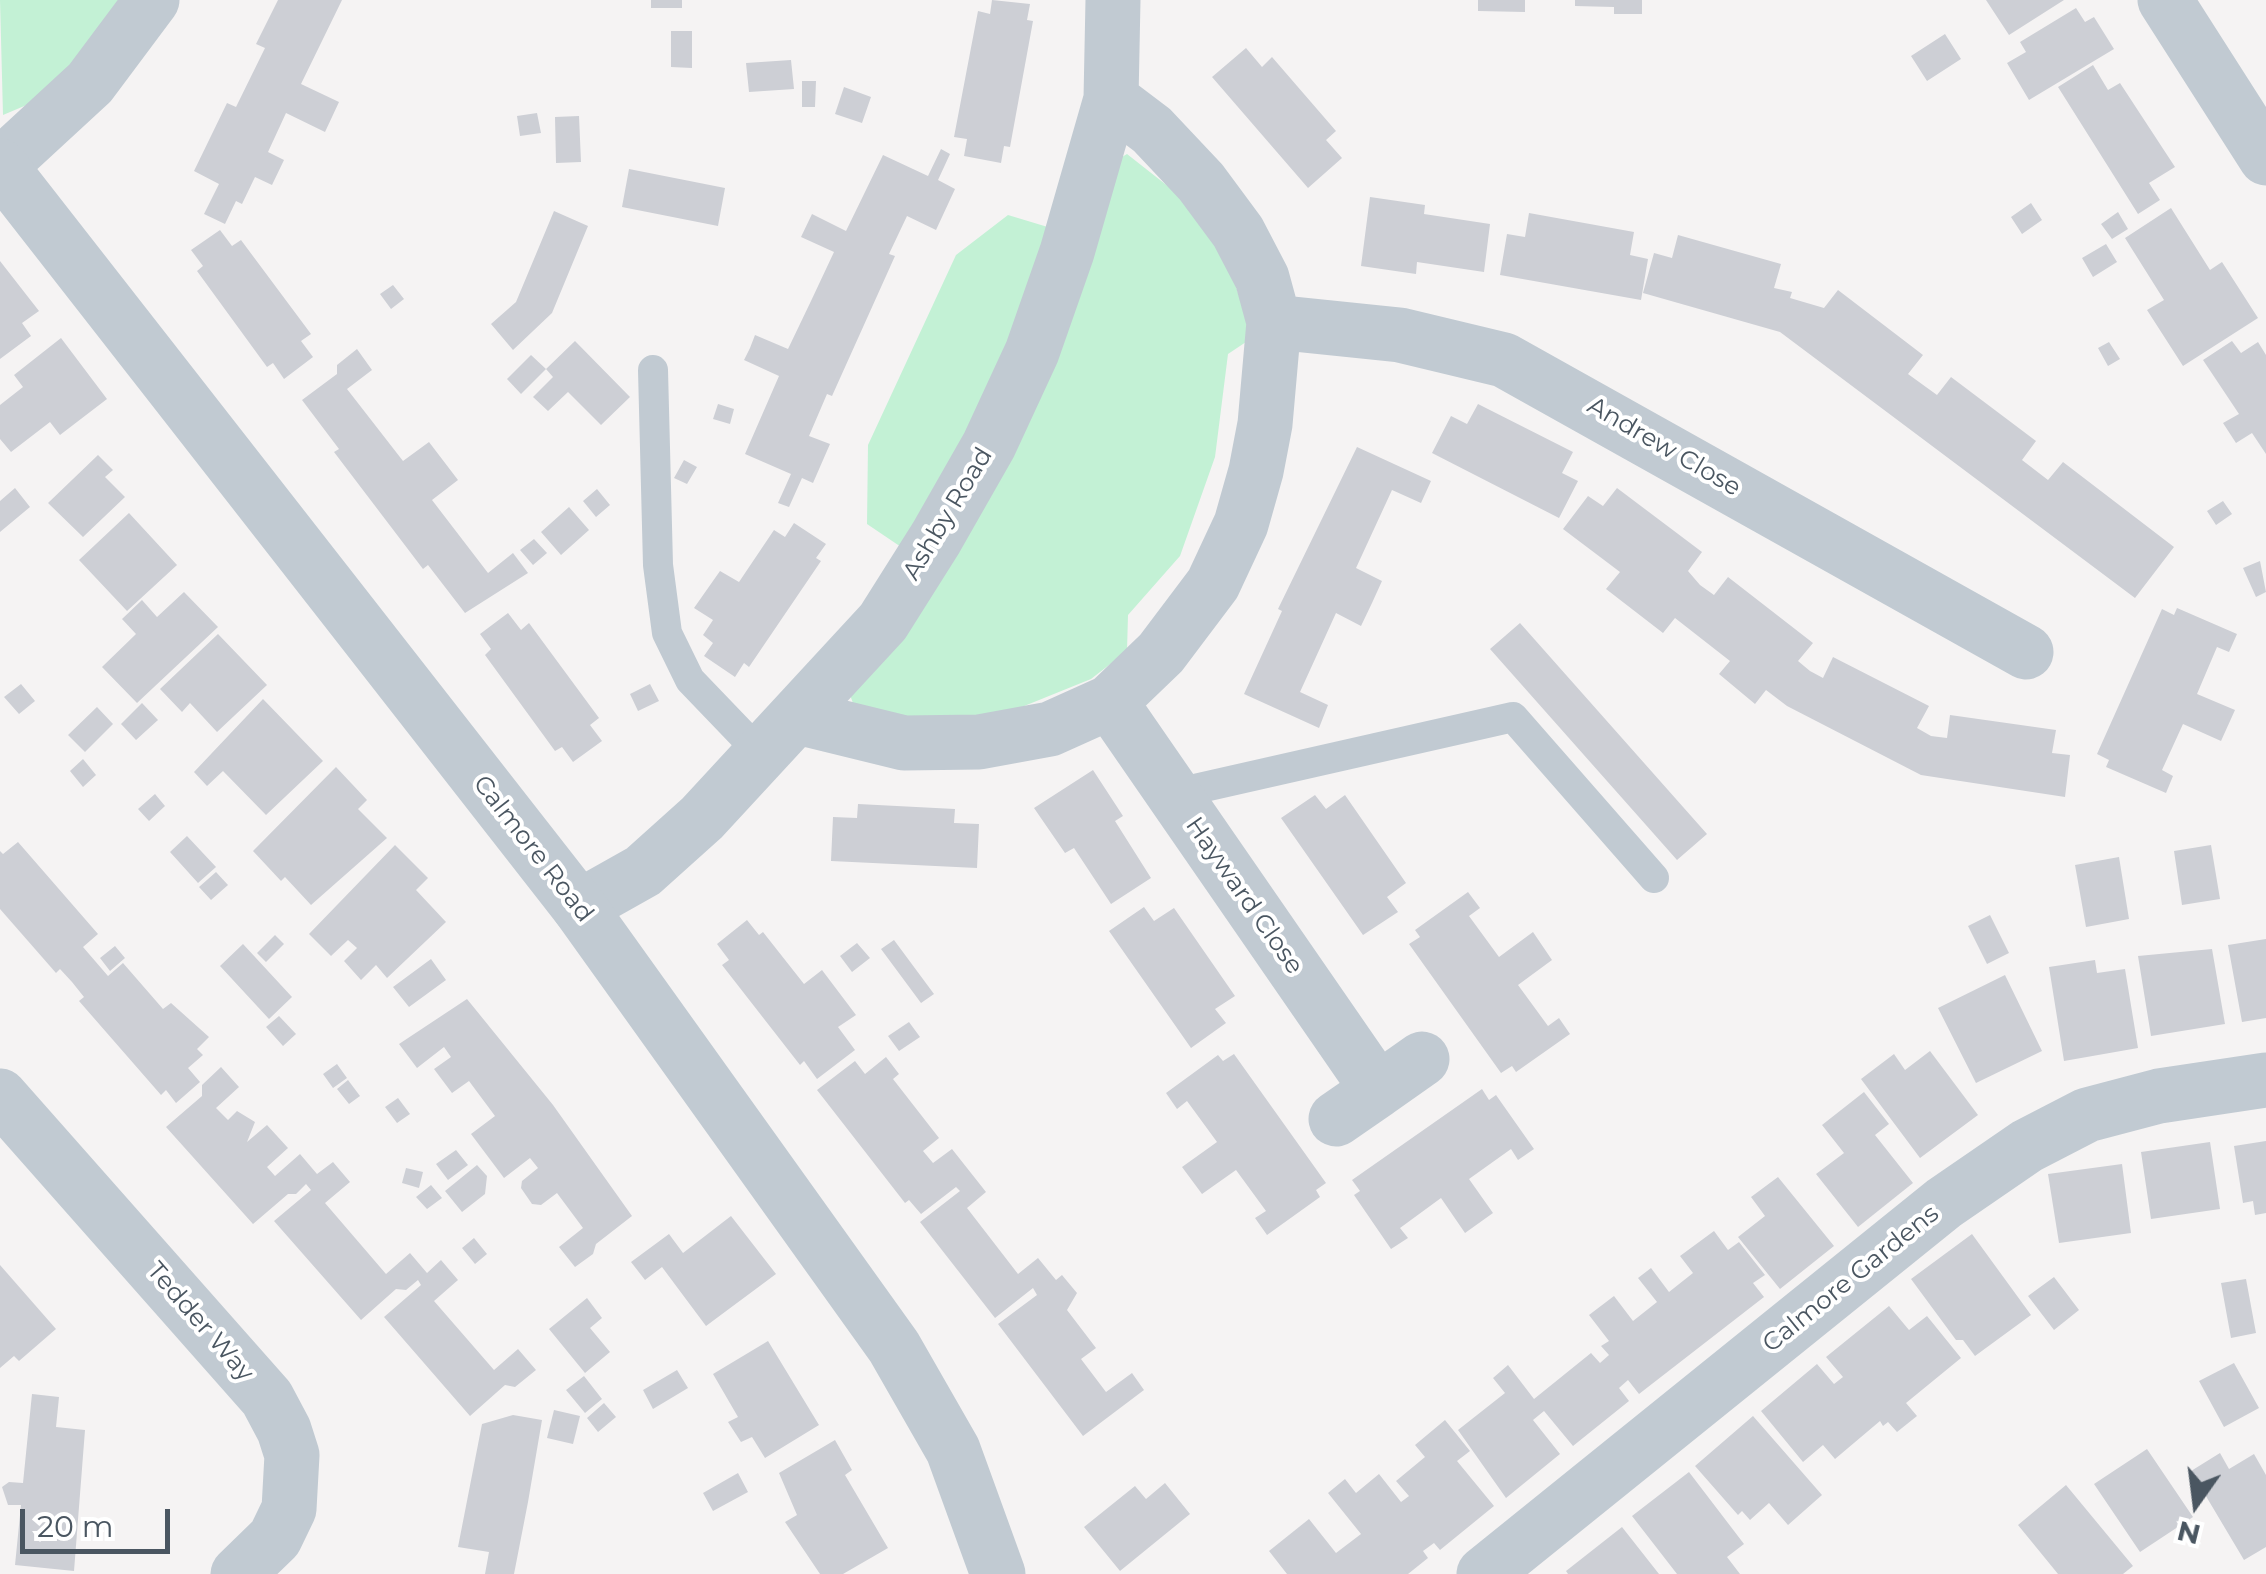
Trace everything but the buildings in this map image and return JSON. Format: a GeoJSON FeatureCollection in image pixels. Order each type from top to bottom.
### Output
{"type":"FeatureCollection","features":[{"type":"Feature","properties":{"kind":"street"},"geometry":{"type":"LineString","coordinates":[[0,166],[90,84],[152,0]]}},
{"type":"Feature","properties":{"kind":"street","name":"Ashby Road"},"geometry":{"type":"LineString","coordinates":[[579,907],[642,871],[780,736],[883,622],[990,445],[1032,352],[1068,252],[1110,99],[1112,0]]}},
{"type":"Feature","properties":{"kind":"street"},"geometry":{"type":"LineString","coordinates":[[2165,0],[2266,158]]}},
{"type":"Feature","properties":{"kind":"street"},"geometry":{"type":"LineString","coordinates":[[780,736],[904,743],[978,742],[1050,730],[1110,702],[1161,653],[1213,584],[1242,524],[1266,424],[1274,322],[1262,278],[1202,182],[1152,130],[1110,99]]}},
{"type":"Feature","properties":{"kind":"street","name":"Calmore Road"},"geometry":{"type":"LineString","coordinates":[[0,166],[579,907],[894,1347],[953,1450],[998,1574]]}},
{"type":"Feature","properties":{"kind":"street","name":"Andrew Close"},"geometry":{"type":"LineString","coordinates":[[1274,322],[1400,335],[1504,360],[2026,652]]}},
{"type":"Feature","properties":{"kind":"street","name":"Hayward Close"},"geometry":{"type":"LineString","coordinates":[[1110,702],[1173,794],[1357,1104],[1422,1059]]}},
{"type":"Feature","properties":{"kind":"street","name":"Calmore Gardens"},"geometry":{"type":"LineString","coordinates":[[1484,1574],[1944,1204],[2027,1146],[2086,1115],[2159,1096],[2266,1080]]}},
{"type":"Feature","properties":{"kind":"street","name":"Tedder Way"},"geometry":{"type":"LineString","coordinates":[[0,1096],[267,1398],[284,1430],[292,1455],[290,1509],[275,1538],[238,1574]]}},
{"type":"Feature","properties":{"kind":"lane"},"geometry":{"type":"LineString","coordinates":[[653,370],[658,564],[666,633],[690,680],[780,736]]}},
{"type":"Feature","properties":{"kind":"lane"},"geometry":{"type":"LineString","coordinates":[[1173,794],[1513,717],[1654,878]]}},
{"type":"Feature","properties":{"kind":"green space"},"geometry":{"type":"Polygon","coordinates":[[[0,0],[125,0],[109,28],[29,104],[3,115],[0,0]]]}},
{"type":"Feature","properties":{"kind":"green space"},"geometry":{"type":"Polygon","coordinates":[[[1127,154],[1188,202],[1230,267],[1252,338],[1228,354],[1215,457],[1180,556],[1128,615],[1127,651],[1091,679],[997,717],[883,719],[854,706],[849,692],[1112,163],[1127,154]]]}},
{"type":"Feature","properties":{"kind":"green space"},"geometry":{"type":"Polygon","coordinates":[[[1008,215],[1051,228],[1020,326],[907,551],[867,524],[868,445],[956,255],[1008,215]]]}}]}
